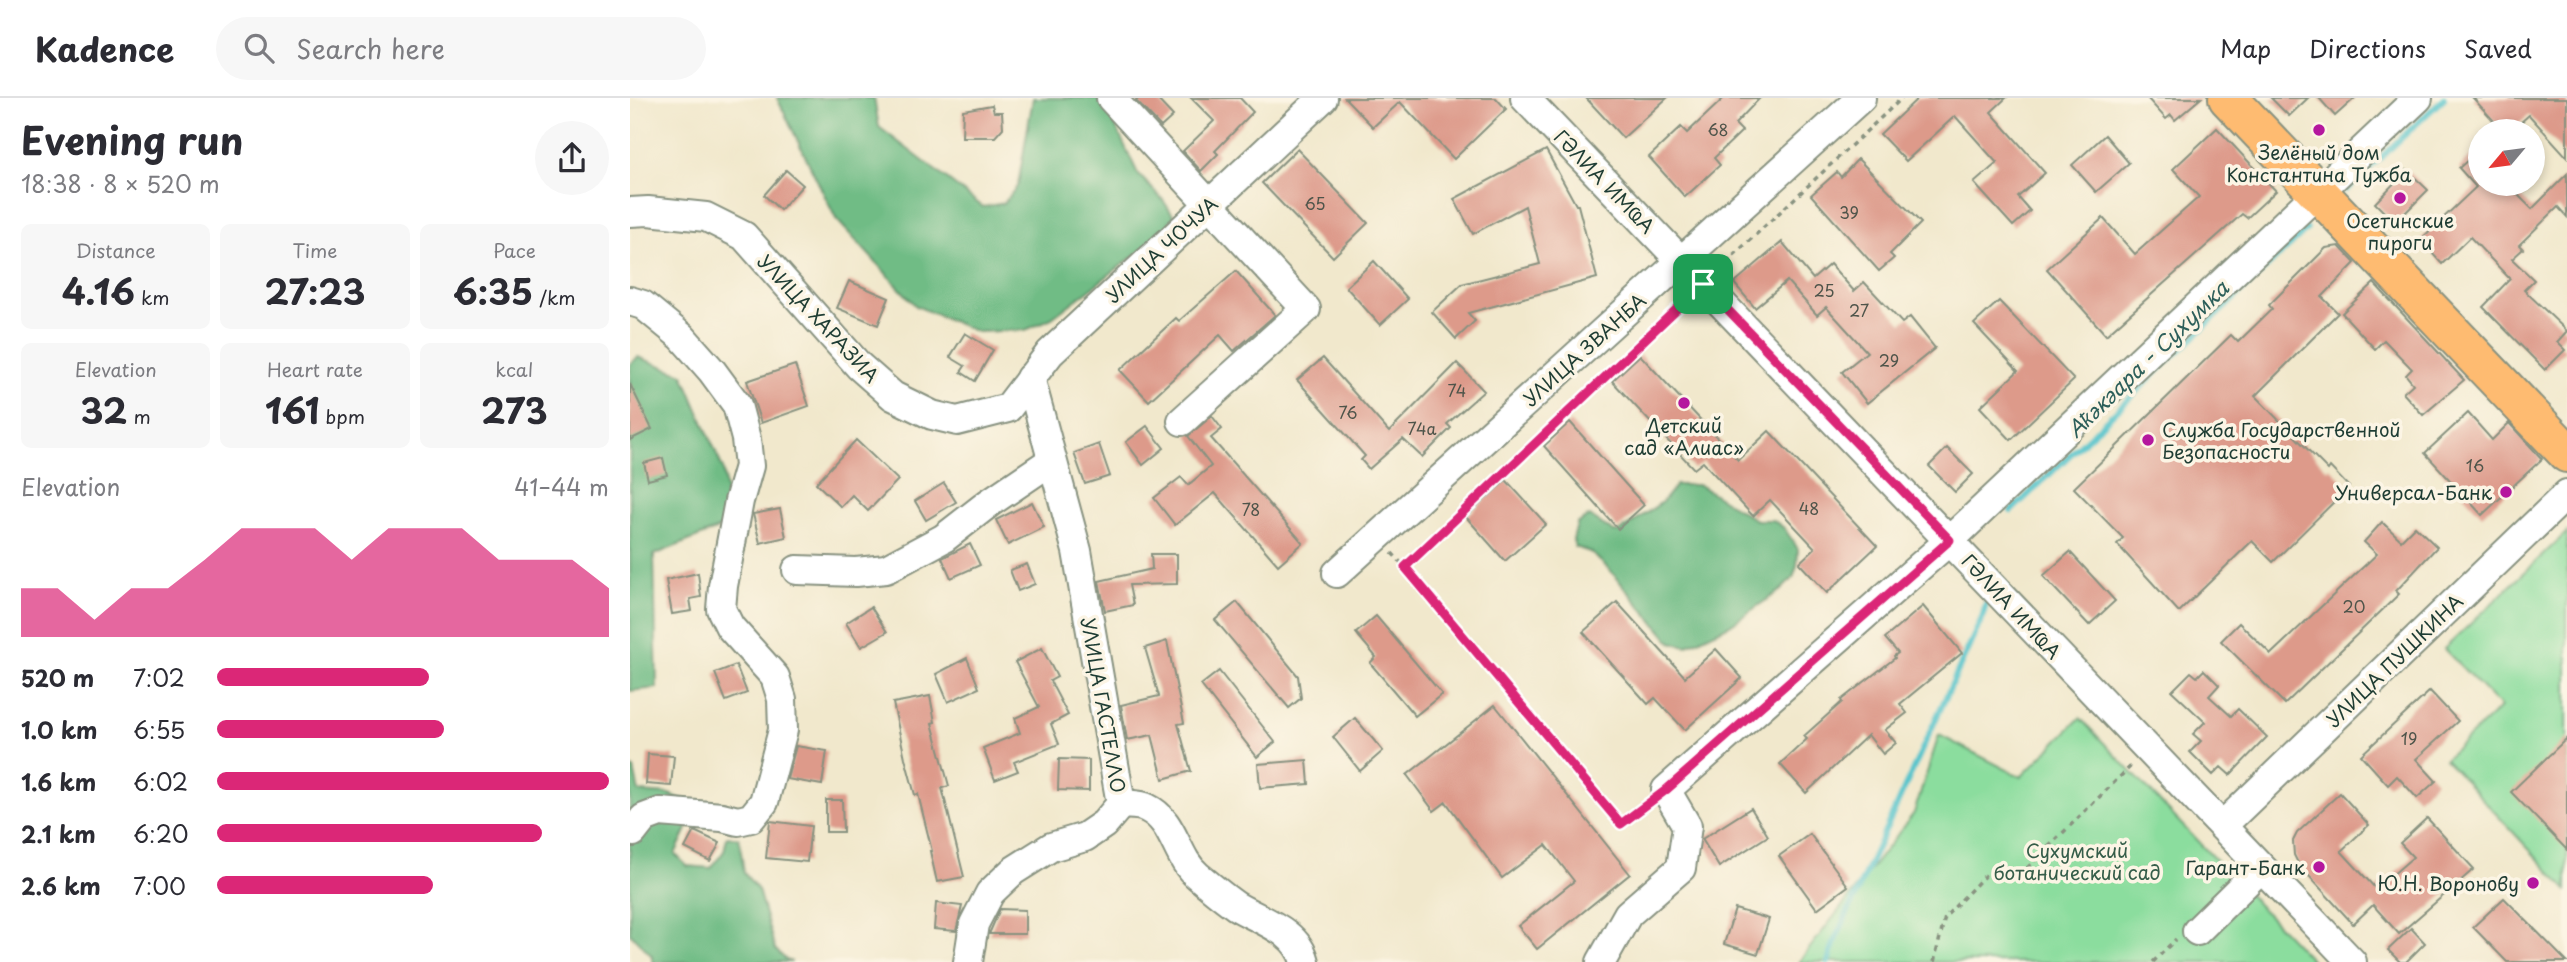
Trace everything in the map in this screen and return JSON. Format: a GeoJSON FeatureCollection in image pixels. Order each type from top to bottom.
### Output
{"type":"FeatureCollection","features":[{"type":"Feature","properties":{"kind":"highway"},"geometry":{"type":"LineString","coordinates":[[2228,98],[2567,453]]}},
{"type":"Feature","properties":{"kind":"street"},"geometry":{"type":"LineString","coordinates":[[1111,98],[1306,309],[1182,421]]}},
{"type":"Feature","properties":{"kind":"street","name":"УЛИЦА ЧОЧУА"},"geometry":{"type":"LineString","coordinates":[[1008,408],[1051,353],[1322,98]]}},
{"type":"Feature","properties":{"kind":"street","name":"ГӘЛИА ИМҨА"},"geometry":{"type":"LineString","coordinates":[[1525,98],[2352,962]]}},
{"type":"Feature","properties":{"kind":"street","name":"УЛИЦА ЗВАНБА"},"geometry":{"type":"LineString","coordinates":[[1337,573],[1861,98]]}},
{"type":"Feature","properties":{"kind":"street"},"geometry":{"type":"LineString","coordinates":[[1601,962],[1628,914],[1681,868],[1687,826],[1666,790],[1950,540],[2418,98]]}},
{"type":"Feature","properties":{"kind":"street","name":"УЛИЦА ХАРАЗИА"},"geometry":{"type":"LineString","coordinates":[[630,212],[648,211],[706,217],[744,236],[859,366],[893,396],[932,415],[957,421],[1008,408]]}},
{"type":"Feature","properties":{"kind":"street"},"geometry":{"type":"LineString","coordinates":[[630,301],[643,305],[682,337],[737,405],[746,439],[749,466],[739,501],[721,610],[730,627],[775,677],[782,699],[783,730],[764,802],[751,818],[738,821],[722,817],[660,812],[644,818],[633,832]]}},
{"type":"Feature","properties":{"kind":"street","name":"УЛИЦА ГАСТЕЛЛО"},"geometry":{"type":"LineString","coordinates":[[968,962],[975,923],[990,893],[1013,872],[1051,848],[1085,837],[1104,824],[1121,804],[1077,551],[1030,378]]}},
{"type":"Feature","properties":{"kind":"street"},"geometry":{"type":"LineString","coordinates":[[797,570],[856,572],[886,569],[944,538],[989,503],[1051,461]]}},
{"type":"Feature","properties":{"kind":"street","name":"УЛИЦА ПУШКИНА"},"geometry":{"type":"LineString","coordinates":[[2222,826],[2567,494]]}},
{"type":"Feature","properties":{"kind":"street"},"geometry":{"type":"LineString","coordinates":[[1121,804],[1145,806],[1159,815],[1194,872],[1235,905],[1276,927],[1295,942],[1305,962]]}},
{"type":"Feature","properties":{"kind":"street"},"geometry":{"type":"LineString","coordinates":[[2197,931],[2262,868]]}},
{"type":"Feature","properties":{"kind":"path"},"geometry":{"type":"LineString","coordinates":[[1666,790],[1621,824],[1405,567],[1902,98]]}},
{"type":"Feature","properties":{"kind":"path"},"geometry":{"type":"LineString","coordinates":[[1934,962],[1945,917],[1989,871],[2022,873],[2148,750]]}},
{"type":"Feature","properties":{"kind":"green space"},"geometry":{"type":"Polygon","coordinates":[[[777,98],[874,98],[879,127],[983,207],[1004,203],[1018,185],[1033,98],[1097,98],[1109,112],[1138,174],[1174,216],[1159,237],[1052,318],[1026,330],[977,332],[916,306],[836,219],[777,98]]]}},
{"type":"Feature","properties":{"kind":"green space"},"geometry":{"type":"Polygon","coordinates":[[[638,357],[683,374],[723,469],[730,524],[654,555],[657,688],[630,691],[630,364],[638,357]]]}},
{"type":"Feature","properties":{"kind":"green space"},"geometry":{"type":"Polygon","coordinates":[[[1676,485],[1699,485],[1756,520],[1773,520],[1784,528],[1798,549],[1793,578],[1781,590],[1730,625],[1686,646],[1671,642],[1609,569],[1590,552],[1575,547],[1573,540],[1577,524],[1589,516],[1614,532],[1619,532],[1662,502],[1676,485]]]}},
{"type":"Feature","properties":{"kind":"green space"},"geometry":{"type":"Polygon","coordinates":[[[2567,532],[2567,890],[2445,759],[2501,707],[2444,649],[2567,532]]]}},
{"type":"Feature","properties":{"kind":"green space","name":"Сухумский ботанический сад"},"geometry":{"type":"Polygon","coordinates":[[[2080,718],[2313,962],[1799,962],[1914,813],[1939,735],[2021,777],[2080,718]]]}},
{"type":"Feature","properties":{"kind":"green space"},"geometry":{"type":"Polygon","coordinates":[[[630,768],[634,769],[639,792],[669,794],[687,802],[687,829],[675,854],[687,866],[711,868],[724,851],[727,837],[739,838],[744,873],[758,890],[775,949],[792,962],[652,962],[652,956],[630,933],[630,768]]]}},
{"type":"Feature","properties":{"kind":"building"},"geometry":{"type":"Polygon","coordinates":[[[1139,98],[1156,98],[1173,116],[1161,127],[1136,101],[1139,98]]]}},
{"type":"Feature","properties":{"kind":"building"},"geometry":{"type":"Polygon","coordinates":[[[1191,98],[1240,98],[1253,112],[1215,151],[1218,154],[1201,171],[1183,151],[1214,121],[1191,98]]]}},
{"type":"Feature","properties":{"kind":"building"},"geometry":{"type":"Polygon","coordinates":[[[1345,98],[1496,98],[1506,109],[1454,159],[1400,102],[1373,127],[1345,98]]]}},
{"type":"Feature","properties":{"kind":"building"},"geometry":{"type":"Polygon","coordinates":[[[1586,98],[1667,98],[1623,138],[1586,98]]]}},
{"type":"Feature","properties":{"kind":"building"},"geometry":{"type":"Polygon","coordinates":[[[1724,98],[1760,98],[1735,124],[1742,131],[1714,158],[1720,165],[1685,197],[1649,157],[1681,127],[1687,133],[1724,98]]]}},
{"type":"Feature","properties":{"kind":"building"},"geometry":{"type":"Polygon","coordinates":[[[1918,98],[2006,98],[1991,112],[2045,173],[2018,197],[2030,211],[2013,226],[1974,183],[1997,163],[1955,116],[1906,161],[1880,134],[1918,98]]]}},
{"type":"Feature","properties":{"kind":"building"},"geometry":{"type":"Polygon","coordinates":[[[2147,98],[2201,98],[2175,120],[2171,115],[2166,119],[2147,98]]]}},
{"type":"Feature","properties":{"kind":"building"},"geometry":{"type":"Polygon","coordinates":[[[2271,98],[2308,98],[2289,116],[2271,98]]]}},
{"type":"Feature","properties":{"kind":"building"},"geometry":{"type":"Polygon","coordinates":[[[2319,98],[2355,98],[2335,116],[2319,98]]]}},
{"type":"Feature","properties":{"kind":"building"},"geometry":{"type":"Polygon","coordinates":[[[2473,98],[2567,98],[2567,157],[2545,133],[2545,119],[2533,119],[2529,115],[2524,119],[2492,119],[2473,98]]]}},
{"type":"Feature","properties":{"kind":"building"},"geometry":{"type":"Polygon","coordinates":[[[992,105],[994,112],[1002,112],[1003,128],[995,137],[962,137],[963,110],[992,105]]]}},
{"type":"Feature","properties":{"kind":"building"},"geometry":{"type":"Polygon","coordinates":[[[2217,128],[2276,191],[2247,218],[2242,214],[2106,335],[2047,269],[2103,218],[2135,254],[2199,197],[2173,169],[2217,128]]]}},
{"type":"Feature","properties":{"kind":"building"},"geometry":{"type":"Polygon","coordinates":[[[2105,135],[2129,163],[2096,192],[2072,165],[2105,135]]]}},
{"type":"Feature","properties":{"kind":"building"},"geometry":{"type":"Polygon","coordinates":[[[1297,149],[1368,223],[1333,257],[1262,183],[1297,149]]]}},
{"type":"Feature","properties":{"kind":"building"},"geometry":{"type":"Polygon","coordinates":[[[1546,150],[1578,205],[1597,278],[1468,313],[1475,321],[1456,339],[1432,312],[1462,284],[1540,264],[1525,206],[1473,234],[1454,199],[1546,150]]]}},
{"type":"Feature","properties":{"kind":"building"},"geometry":{"type":"Polygon","coordinates":[[[1858,159],[1921,223],[1890,254],[1894,258],[1879,271],[1811,195],[1837,172],[1841,177],[1858,159]]]}},
{"type":"Feature","properties":{"kind":"building"},"geometry":{"type":"Polygon","coordinates":[[[2468,160],[2468,178],[2459,168],[2468,160]]]}},
{"type":"Feature","properties":{"kind":"building"},"geometry":{"type":"Polygon","coordinates":[[[786,170],[803,185],[780,210],[764,195],[786,170]]]}},
{"type":"Feature","properties":{"kind":"building"},"geometry":{"type":"Polygon","coordinates":[[[2407,170],[2428,190],[2395,223],[2375,203],[2407,170]]]}},
{"type":"Feature","properties":{"kind":"building"},"geometry":{"type":"Polygon","coordinates":[[[2567,174],[2567,217],[2558,207],[2519,245],[2523,249],[2512,259],[2534,280],[2524,290],[2567,331],[2557,342],[2565,350],[2545,370],[2483,307],[2510,279],[2470,237],[2442,264],[2420,240],[2468,195],[2519,196],[2532,209],[2567,174]]]}},
{"type":"Feature","properties":{"kind":"building"},"geometry":{"type":"Polygon","coordinates":[[[1782,242],[1813,279],[1830,264],[1854,291],[1864,282],[1902,323],[1910,317],[1935,348],[1867,403],[1842,372],[1867,352],[1826,307],[1817,315],[1787,281],[1755,308],[1734,283],[1782,242]]]}},
{"type":"Feature","properties":{"kind":"building"},"geometry":{"type":"Polygon","coordinates":[[[2339,246],[2355,263],[2322,297],[2338,313],[2255,396],[2328,470],[2330,467],[2349,487],[2273,562],[2252,541],[2179,612],[2117,544],[2123,538],[2074,488],[2231,335],[2238,342],[2272,309],[2269,305],[2326,248],[2339,246]]]}},
{"type":"Feature","properties":{"kind":"building"},"geometry":{"type":"Polygon","coordinates":[[[1374,261],[1408,299],[1380,325],[1346,287],[1374,261]]]}},
{"type":"Feature","properties":{"kind":"building"},"geometry":{"type":"Polygon","coordinates":[[[1236,271],[1275,315],[1234,351],[1220,335],[1149,401],[1120,370],[1176,318],[1179,321],[1236,271]]]}},
{"type":"Feature","properties":{"kind":"building"},"geometry":{"type":"Polygon","coordinates":[[[849,281],[889,298],[878,325],[837,308],[849,281]]]}},
{"type":"Feature","properties":{"kind":"building"},"geometry":{"type":"Polygon","coordinates":[[[2374,283],[2464,380],[2423,415],[2403,393],[2413,384],[2406,375],[2412,369],[2384,340],[2375,349],[2342,313],[2374,283]]]}},
{"type":"Feature","properties":{"kind":"building"},"geometry":{"type":"Polygon","coordinates":[[[1999,301],[2074,380],[2011,440],[1980,407],[2018,371],[1974,324],[1999,301]]]}},
{"type":"Feature","properties":{"kind":"building"},"geometry":{"type":"Polygon","coordinates":[[[965,333],[993,350],[975,381],[961,372],[965,366],[950,357],[965,333]]]}},
{"type":"Feature","properties":{"kind":"building"},"geometry":{"type":"Polygon","coordinates":[[[1640,355],[1738,460],[1769,431],[1877,546],[1827,593],[1799,563],[1815,548],[1770,500],[1753,516],[1703,462],[1694,469],[1612,381],[1640,355]]]}},
{"type":"Feature","properties":{"kind":"building"},"geometry":{"type":"Polygon","coordinates":[[[1323,358],[1389,432],[1457,363],[1484,391],[1447,424],[1451,428],[1422,457],[1403,439],[1369,469],[1361,460],[1365,456],[1297,380],[1323,358]]]}},
{"type":"Feature","properties":{"kind":"building"},"geometry":{"type":"Polygon","coordinates":[[[795,365],[809,406],[761,423],[747,381],[795,365]]]}},
{"type":"Feature","properties":{"kind":"building"},"geometry":{"type":"Polygon","coordinates":[[[630,384],[652,429],[630,440],[630,384]]]}},
{"type":"Feature","properties":{"kind":"building"},"geometry":{"type":"Polygon","coordinates":[[[2468,413],[2492,440],[2509,423],[2542,459],[2482,515],[2425,453],[2468,413]]]}},
{"type":"Feature","properties":{"kind":"building"},"geometry":{"type":"Polygon","coordinates":[[[1212,416],[1222,429],[1211,438],[1303,543],[1278,565],[1215,493],[1175,525],[1154,498],[1181,477],[1188,485],[1211,466],[1188,436],[1212,416]]]}},
{"type":"Feature","properties":{"kind":"building"},"geometry":{"type":"Polygon","coordinates":[[[1570,422],[1644,505],[1618,529],[1544,446],[1570,422]]]}},
{"type":"Feature","properties":{"kind":"building"},"geometry":{"type":"Polygon","coordinates":[[[1147,426],[1164,448],[1143,465],[1126,442],[1147,426]]]}},
{"type":"Feature","properties":{"kind":"building"},"geometry":{"type":"Polygon","coordinates":[[[856,440],[898,480],[868,511],[852,495],[841,507],[816,483],[856,440]]]}},
{"type":"Feature","properties":{"kind":"building"},"geometry":{"type":"Polygon","coordinates":[[[1099,444],[1110,476],[1085,484],[1074,453],[1099,444]]]}},
{"type":"Feature","properties":{"kind":"building"},"geometry":{"type":"Polygon","coordinates":[[[1947,448],[1973,474],[1955,492],[1929,466],[1947,448]]]}},
{"type":"Feature","properties":{"kind":"building"},"geometry":{"type":"Polygon","coordinates":[[[663,458],[667,475],[648,480],[644,463],[663,458]]]}},
{"type":"Feature","properties":{"kind":"building"},"geometry":{"type":"Polygon","coordinates":[[[1506,480],[1546,524],[1505,561],[1466,517],[1506,480]]]}},
{"type":"Feature","properties":{"kind":"building"},"geometry":{"type":"Polygon","coordinates":[[[944,483],[956,502],[926,520],[915,501],[944,483]]]}},
{"type":"Feature","properties":{"kind":"building"},"geometry":{"type":"Polygon","coordinates":[[[1032,502],[1044,527],[1008,545],[996,520],[1032,502]]]}},
{"type":"Feature","properties":{"kind":"building"},"geometry":{"type":"Polygon","coordinates":[[[780,509],[786,537],[760,543],[753,514],[780,509]]]}},
{"type":"Feature","properties":{"kind":"building"},"geometry":{"type":"Polygon","coordinates":[[[2382,522],[2401,540],[2415,526],[2437,547],[2396,591],[2399,594],[2285,704],[2221,641],[2239,623],[2271,654],[2377,554],[2364,542],[2382,522]]]}},
{"type":"Feature","properties":{"kind":"building"},"geometry":{"type":"Polygon","coordinates":[[[970,544],[980,565],[951,578],[942,558],[970,544]]]}},
{"type":"Feature","properties":{"kind":"building"},"geometry":{"type":"Polygon","coordinates":[[[2070,552],[2115,601],[2089,625],[2043,576],[2070,552]]]}},
{"type":"Feature","properties":{"kind":"building"},"geometry":{"type":"Polygon","coordinates":[[[1151,554],[1177,554],[1177,584],[1129,585],[1133,605],[1105,611],[1099,581],[1152,569],[1151,554]]]}},
{"type":"Feature","properties":{"kind":"building"},"geometry":{"type":"Polygon","coordinates":[[[1027,564],[1035,584],[1018,591],[1010,570],[1027,564]]]}},
{"type":"Feature","properties":{"kind":"building"},"geometry":{"type":"Polygon","coordinates":[[[698,573],[701,597],[690,599],[692,611],[672,614],[666,580],[698,573]]]}},
{"type":"Feature","properties":{"kind":"building"},"geometry":{"type":"Polygon","coordinates":[[[1237,602],[1298,676],[1301,698],[1289,708],[1215,620],[1237,602]]]}},
{"type":"Feature","properties":{"kind":"building"},"geometry":{"type":"Polygon","coordinates":[[[1617,602],[1685,677],[1716,649],[1742,678],[1685,730],[1655,698],[1648,704],[1583,632],[1617,602]]]}},
{"type":"Feature","properties":{"kind":"building"},"geometry":{"type":"Polygon","coordinates":[[[1923,606],[1962,653],[1900,704],[1907,713],[1885,730],[1896,743],[1883,754],[1868,735],[1806,793],[1780,764],[1807,739],[1804,736],[1842,702],[1841,700],[1895,658],[1898,653],[1885,638],[1923,606]]]}},
{"type":"Feature","properties":{"kind":"building"},"geometry":{"type":"Polygon","coordinates":[[[871,607],[887,632],[861,647],[846,623],[871,607]]]}},
{"type":"Feature","properties":{"kind":"building"},"geometry":{"type":"Polygon","coordinates":[[[1376,616],[1442,694],[1415,716],[1370,663],[1376,657],[1356,633],[1376,616]]]}},
{"type":"Feature","properties":{"kind":"building"},"geometry":{"type":"Polygon","coordinates":[[[1167,641],[1184,723],[1178,724],[1191,771],[1163,779],[1152,735],[1127,740],[1121,705],[1159,696],[1145,648],[1167,641]]]}},
{"type":"Feature","properties":{"kind":"building"},"geometry":{"type":"Polygon","coordinates":[[[1042,648],[1057,677],[1050,681],[1068,715],[1051,724],[1059,744],[1014,762],[1018,771],[995,780],[983,748],[1020,733],[1015,718],[1039,707],[1015,662],[1042,648]]]}},
{"type":"Feature","properties":{"kind":"building"},"geometry":{"type":"Polygon","coordinates":[[[967,658],[979,688],[948,702],[936,674],[967,658]]]}},
{"type":"Feature","properties":{"kind":"building"},"geometry":{"type":"Polygon","coordinates":[[[736,665],[747,693],[726,701],[715,673],[736,665]]]}},
{"type":"Feature","properties":{"kind":"building"},"geometry":{"type":"Polygon","coordinates":[[[2204,670],[2219,685],[2209,696],[2231,716],[2238,709],[2267,737],[2230,775],[2221,767],[2213,775],[2190,752],[2201,741],[2193,734],[2205,722],[2172,691],[2191,672],[2197,677],[2204,670]]]}},
{"type":"Feature","properties":{"kind":"building"},"geometry":{"type":"Polygon","coordinates":[[[1219,671],[1275,742],[1257,757],[1201,685],[1219,671]]]}},
{"type":"Feature","properties":{"kind":"building"},"geometry":{"type":"Polygon","coordinates":[[[2430,691],[2458,721],[2416,759],[2436,781],[2417,798],[2397,776],[2388,785],[2361,755],[2430,691]]]}},
{"type":"Feature","properties":{"kind":"building"},"geometry":{"type":"Polygon","coordinates":[[[930,696],[935,722],[932,723],[949,786],[942,788],[964,877],[937,882],[918,794],[915,795],[893,703],[930,696]]]}},
{"type":"Feature","properties":{"kind":"building"},"geometry":{"type":"Polygon","coordinates":[[[1495,705],[1630,874],[1537,949],[1518,926],[1574,881],[1546,845],[1502,878],[1446,802],[1434,811],[1407,775],[1495,705]]]}},
{"type":"Feature","properties":{"kind":"building"},"geometry":{"type":"Polygon","coordinates":[[[1355,718],[1383,751],[1360,771],[1333,737],[1355,718]]]}},
{"type":"Feature","properties":{"kind":"building"},"geometry":{"type":"Polygon","coordinates":[[[2567,738],[2567,850],[2511,792],[2567,738]]]}},
{"type":"Feature","properties":{"kind":"building"},"geometry":{"type":"Polygon","coordinates":[[[796,746],[827,751],[822,785],[787,779],[796,746]]]}},
{"type":"Feature","properties":{"kind":"building"},"geometry":{"type":"Polygon","coordinates":[[[648,754],[674,756],[671,786],[646,784],[648,754]]]}},
{"type":"Feature","properties":{"kind":"building"},"geometry":{"type":"Polygon","coordinates":[[[1059,759],[1089,760],[1089,791],[1058,790],[1059,759]]]}},
{"type":"Feature","properties":{"kind":"building"},"geometry":{"type":"Polygon","coordinates":[[[1307,760],[1309,784],[1260,788],[1258,764],[1307,760]]]}},
{"type":"Feature","properties":{"kind":"building"},"geometry":{"type":"Polygon","coordinates":[[[2340,793],[2369,825],[2341,851],[2376,889],[2413,857],[2400,843],[2427,818],[2474,869],[2399,934],[2373,905],[2353,924],[2299,865],[2294,855],[2293,841],[2297,833],[2340,793]]]}},
{"type":"Feature","properties":{"kind":"building"},"geometry":{"type":"Polygon","coordinates":[[[826,800],[842,800],[843,832],[826,832],[826,800]]]}},
{"type":"Feature","properties":{"kind":"building"},"geometry":{"type":"Polygon","coordinates":[[[1751,808],[1768,836],[1719,867],[1702,839],[1751,808]]]}},
{"type":"Feature","properties":{"kind":"building"},"geometry":{"type":"Polygon","coordinates":[[[770,821],[811,826],[807,862],[766,858],[770,821]]]}},
{"type":"Feature","properties":{"kind":"building"},"geometry":{"type":"Polygon","coordinates":[[[694,831],[720,843],[710,861],[685,848],[694,831]]]}},
{"type":"Feature","properties":{"kind":"building"},"geometry":{"type":"Polygon","coordinates":[[[1810,834],[1848,886],[1817,909],[1779,856],[1810,834]]]}},
{"type":"Feature","properties":{"kind":"building"},"geometry":{"type":"Polygon","coordinates":[[[2504,898],[2567,962],[2507,962],[2473,927],[2504,898]]]}},
{"type":"Feature","properties":{"kind":"building"},"geometry":{"type":"Polygon","coordinates":[[[936,903],[962,906],[956,931],[934,929],[936,903]]]}},
{"type":"Feature","properties":{"kind":"building"},"geometry":{"type":"Polygon","coordinates":[[[1000,909],[1025,910],[1025,934],[989,934],[1000,909]]]}},
{"type":"Feature","properties":{"kind":"building"},"geometry":{"type":"Polygon","coordinates":[[[1735,909],[1769,919],[1758,954],[1724,944],[1735,909]]]}},
{"type":"Feature","properties":{"kind":"building"},"geometry":{"type":"Polygon","coordinates":[[[2411,928],[2425,943],[2406,962],[2400,962],[2388,950],[2411,928]]]}},
{"type":"Feature","properties":{"kind":"waterway","name":"Аҟәкәара - Сухумка"},"geometry":{"type":"LineString","coordinates":[[2346,190],[2444,98]]}},
{"type":"Feature","properties":{"kind":"waterway","name":"Аҟәкәара - Сухумка"},"geometry":{"type":"LineString","coordinates":[[2011,511],[2307,229]]}},
{"type":"Feature","properties":{"kind":"waterway","name":"Аҟәкәара - Сухумка"},"geometry":{"type":"LineString","coordinates":[[1828,962],[1836,938],[1986,604]]}},
{"type":"Feature","properties":{"kind":"place","name":"Зелёный дом Константина Тужба"},"geometry":{"type":"Point","coordinates":[2319,130]}},
{"type":"Feature","properties":{"kind":"place","name":"Осетинские пироги"},"geometry":{"type":"Point","coordinates":[2400,198]}},
{"type":"Feature","properties":{"kind":"place","name":"Детский сад «Алиас»"},"geometry":{"type":"Point","coordinates":[1684,403]}},
{"type":"Feature","properties":{"kind":"place","name":"Служба Государственной Безопасности"},"geometry":{"type":"Point","coordinates":[2148,440]}},
{"type":"Feature","properties":{"kind":"place","name":"Универсал-Банк"},"geometry":{"type":"Point","coordinates":[2506,492]}},
{"type":"Feature","properties":{"kind":"place","name":"Гарант-Банк"},"geometry":{"type":"Point","coordinates":[2319,867]}},
{"type":"Feature","properties":{"kind":"place","name":"Ю.Н. Воронову"},"geometry":{"type":"Point","coordinates":[2533,883]}},
{"type":"Feature","properties":{"kind":"route"},"geometry":{"type":"LineString","coordinates":[[1703,284],[1950,540],[1666,790],[1621,824],[1405,567],[1703,284]]}}]}
